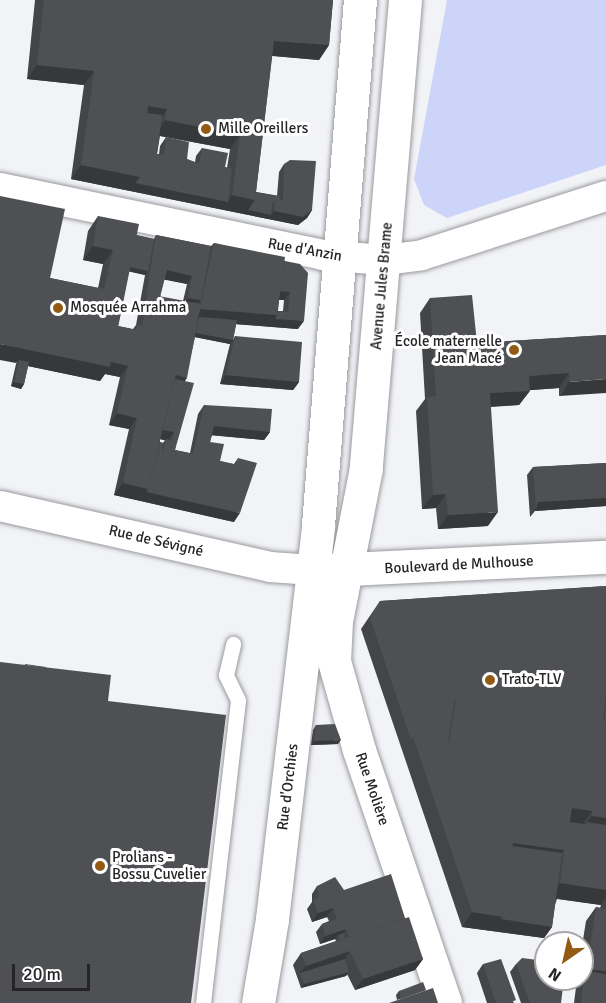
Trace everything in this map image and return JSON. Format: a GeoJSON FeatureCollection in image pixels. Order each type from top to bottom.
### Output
{"type":"FeatureCollection","features":[{"type":"Feature","properties":{"kind":"street"},"geometry":{"type":"LineString","coordinates":[[313,570],[360,0]]}},
{"type":"Feature","properties":{"kind":"street","name":"Avenue Jules Brame"},"geometry":{"type":"LineString","coordinates":[[348,570],[364,492],[405,0]]}},
{"type":"Feature","properties":{"kind":"street","name":"Rue d'Anzin"},"geometry":{"type":"LineString","coordinates":[[0,188],[339,257],[384,260],[422,255],[606,196]]}},
{"type":"Feature","properties":{"kind":"street","name":"Rue de Sévigné"},"geometry":{"type":"LineString","coordinates":[[0,506],[270,567],[313,570]]}},
{"type":"Feature","properties":{"kind":"street","name":"Boulevard de Mulhouse"},"geometry":{"type":"LineString","coordinates":[[313,570],[606,557]]}},
{"type":"Feature","properties":{"kind":"street","name":"Rue d'Orchies"},"geometry":{"type":"LineString","coordinates":[[258,1003],[297,715],[313,570]]}},
{"type":"Feature","properties":{"kind":"street","name":"Rue Molière"},"geometry":{"type":"LineString","coordinates":[[348,570],[336,621],[333,654],[348,717],[445,1003]]}},
{"type":"Feature","properties":{"kind":"street"},"geometry":{"type":"LineString","coordinates":[[297,715],[302,705],[316,701],[332,705],[348,717]]}},
{"type":"Feature","properties":{"kind":"lane"},"geometry":{"type":"LineString","coordinates":[[203,1003],[238,700],[226,675],[233,644]]}},
{"type":"Feature","properties":{"kind":"shaded area"},"geometry":{"type":"Polygon","coordinates":[[[447,0],[606,0],[606,165],[447,218],[424,205],[414,179],[447,0]]]}},
{"type":"Feature","properties":{"kind":"building"},"geometry":{"type":"Polygon","coordinates":[[[44,0],[333,0],[329,45],[274,41],[255,200],[232,195],[240,135],[165,120],[167,109],[148,106],[140,177],[81,165],[94,71],[37,65],[44,0]]]}},
{"type":"Feature","properties":{"kind":"building"},"geometry":{"type":"Polygon","coordinates":[[[147,113],[162,115],[157,154],[164,155],[166,137],[189,142],[187,159],[193,162],[199,163],[202,148],[228,153],[225,167],[232,169],[228,202],[135,183],[140,177],[147,113]]]}},
{"type":"Feature","properties":{"kind":"building"},"geometry":{"type":"Polygon","coordinates":[[[290,160],[316,161],[312,210],[303,217],[274,211],[275,200],[283,200],[284,164],[290,160]]]}},
{"type":"Feature","properties":{"kind":"building"},"geometry":{"type":"Polygon","coordinates":[[[256,192],[280,196],[280,200],[275,200],[272,204],[271,215],[248,210],[255,200],[256,192]]]}},
{"type":"Feature","properties":{"kind":"building"},"geometry":{"type":"Polygon","coordinates":[[[0,196],[65,209],[50,278],[104,289],[113,250],[93,246],[98,216],[139,224],[110,367],[0,344],[0,196]]]}},
{"type":"Feature","properties":{"kind":"building"},"geometry":{"type":"Polygon","coordinates":[[[136,235],[154,239],[148,271],[130,267],[136,235]]]}},
{"type":"Feature","properties":{"kind":"building"},"geometry":{"type":"Polygon","coordinates":[[[156,235],[211,246],[201,300],[188,298],[192,276],[167,270],[160,297],[148,294],[146,298],[156,235]]]}},
{"type":"Feature","properties":{"kind":"building"},"geometry":{"type":"Polygon","coordinates":[[[214,243],[285,257],[277,315],[200,309],[187,378],[176,375],[148,489],[123,483],[137,418],[117,413],[128,366],[111,362],[118,326],[136,330],[137,325],[142,326],[148,294],[201,304],[214,243]]]}},
{"type":"Feature","properties":{"kind":"building"},"geometry":{"type":"Polygon","coordinates":[[[285,261],[300,264],[308,273],[304,321],[275,319],[278,311],[288,312],[290,292],[280,291],[285,261]]]}},
{"type":"Feature","properties":{"kind":"building"},"geometry":{"type":"Polygon","coordinates":[[[472,295],[477,343],[606,335],[606,379],[569,382],[569,373],[529,376],[530,391],[490,393],[498,512],[448,515],[446,494],[433,495],[427,397],[436,396],[430,298],[472,295]]]}},
{"type":"Feature","properties":{"kind":"building"},"geometry":{"type":"Polygon","coordinates":[[[199,317],[237,320],[233,340],[196,333],[199,317]]]}},
{"type":"Feature","properties":{"kind":"building"},"geometry":{"type":"Polygon","coordinates":[[[235,336],[302,342],[299,382],[226,375],[235,336]]]}},
{"type":"Feature","properties":{"kind":"building"},"geometry":{"type":"Polygon","coordinates":[[[19,360],[29,362],[24,384],[14,382],[19,360]]]}},
{"type":"Feature","properties":{"kind":"building"},"geometry":{"type":"Polygon","coordinates":[[[175,379],[194,383],[175,450],[193,454],[204,405],[272,409],[270,432],[214,426],[210,442],[224,444],[220,461],[237,465],[238,458],[257,463],[240,513],[146,492],[158,450],[163,451],[166,439],[172,440],[174,432],[163,430],[175,379]]]}},
{"type":"Feature","properties":{"kind":"building"},"geometry":{"type":"Polygon","coordinates":[[[160,442],[163,443],[162,451],[158,450],[160,442]]]}},
{"type":"Feature","properties":{"kind":"building"},"geometry":{"type":"Polygon","coordinates":[[[606,463],[606,498],[538,502],[536,509],[533,467],[606,463]]]}},
{"type":"Feature","properties":{"kind":"building","name":"Trato-TLV"},"geometry":{"type":"Polygon","coordinates":[[[606,586],[606,695],[603,721],[456,699],[448,742],[413,737],[411,740],[370,618],[380,601],[606,586]]]}},
{"type":"Feature","properties":{"kind":"building","name":"Prolians - Bossu Cuvelier"},"geometry":{"type":"Polygon","coordinates":[[[0,662],[111,675],[108,701],[226,715],[191,1003],[0,1003],[0,662]]]}},
{"type":"Feature","properties":{"kind":"building"},"geometry":{"type":"Polygon","coordinates":[[[456,699],[604,721],[606,706],[606,818],[592,816],[592,811],[572,808],[570,822],[590,825],[587,846],[606,848],[606,890],[560,883],[564,850],[513,843],[503,917],[472,912],[413,737],[449,742],[456,699]]]}},
{"type":"Feature","properties":{"kind":"building"},"geometry":{"type":"Polygon","coordinates":[[[335,724],[341,740],[314,741],[316,725],[335,724]]]}},
{"type":"Feature","properties":{"kind":"building"},"geometry":{"type":"Polygon","coordinates":[[[587,822],[606,825],[606,848],[587,846],[590,825],[587,825],[587,822]]]}},
{"type":"Feature","properties":{"kind":"building"},"geometry":{"type":"Polygon","coordinates":[[[512,846],[562,853],[552,927],[501,919],[512,846]]]}},
{"type":"Feature","properties":{"kind":"building"},"geometry":{"type":"Polygon","coordinates":[[[391,874],[405,918],[349,937],[346,929],[325,936],[322,924],[337,919],[333,908],[318,913],[313,900],[318,898],[317,886],[335,877],[344,890],[391,874]]]}},
{"type":"Feature","properties":{"kind":"building"},"geometry":{"type":"Polygon","coordinates":[[[596,907],[606,909],[606,971],[594,970],[593,931],[596,907]]]}},
{"type":"Feature","properties":{"kind":"building"},"geometry":{"type":"Polygon","coordinates":[[[409,917],[423,959],[363,979],[350,951],[306,966],[301,953],[409,917]]]}},
{"type":"Feature","properties":{"kind":"building"},"geometry":{"type":"Polygon","coordinates":[[[344,933],[345,938],[340,940],[338,935],[344,933]]]}},
{"type":"Feature","properties":{"kind":"building"},"geometry":{"type":"Polygon","coordinates":[[[522,958],[534,960],[534,991],[562,991],[561,1003],[530,1003],[516,964],[522,958]]]}},
{"type":"Feature","properties":{"kind":"building"},"geometry":{"type":"Polygon","coordinates":[[[345,959],[349,972],[304,984],[300,973],[345,959]]]}},
{"type":"Feature","properties":{"kind":"building"},"geometry":{"type":"Polygon","coordinates":[[[501,959],[516,1000],[509,1003],[496,1003],[483,964],[501,959]]]}},
{"type":"Feature","properties":{"kind":"building"},"geometry":{"type":"Polygon","coordinates":[[[594,972],[606,974],[606,1003],[581,1003],[582,991],[594,991],[594,972]]]}},
{"type":"Feature","properties":{"kind":"building"},"geometry":{"type":"Polygon","coordinates":[[[423,982],[426,990],[401,999],[399,991],[423,982]]]}},
{"type":"Feature","properties":{"kind":"building"},"geometry":{"type":"Polygon","coordinates":[[[433,988],[438,1003],[389,1003],[433,988]]]}},
{"type":"Feature","properties":{"kind":"place","name":"Mille Oreillers"},"geometry":{"type":"Point","coordinates":[206,129]}},
{"type":"Feature","properties":{"kind":"place","name":"Mosquée Arrahma"},"geometry":{"type":"Point","coordinates":[58,308]}},
{"type":"Feature","properties":{"kind":"place","name":"École maternelle Jean Macé"},"geometry":{"type":"Point","coordinates":[514,350]}},
{"type":"Feature","properties":{"kind":"place","name":"Trato-TLV"},"geometry":{"type":"Point","coordinates":[490,680]}},
{"type":"Feature","properties":{"kind":"place","name":"Prolians - Bossu Cuvelier"},"geometry":{"type":"Point","coordinates":[100,866]}}]}
